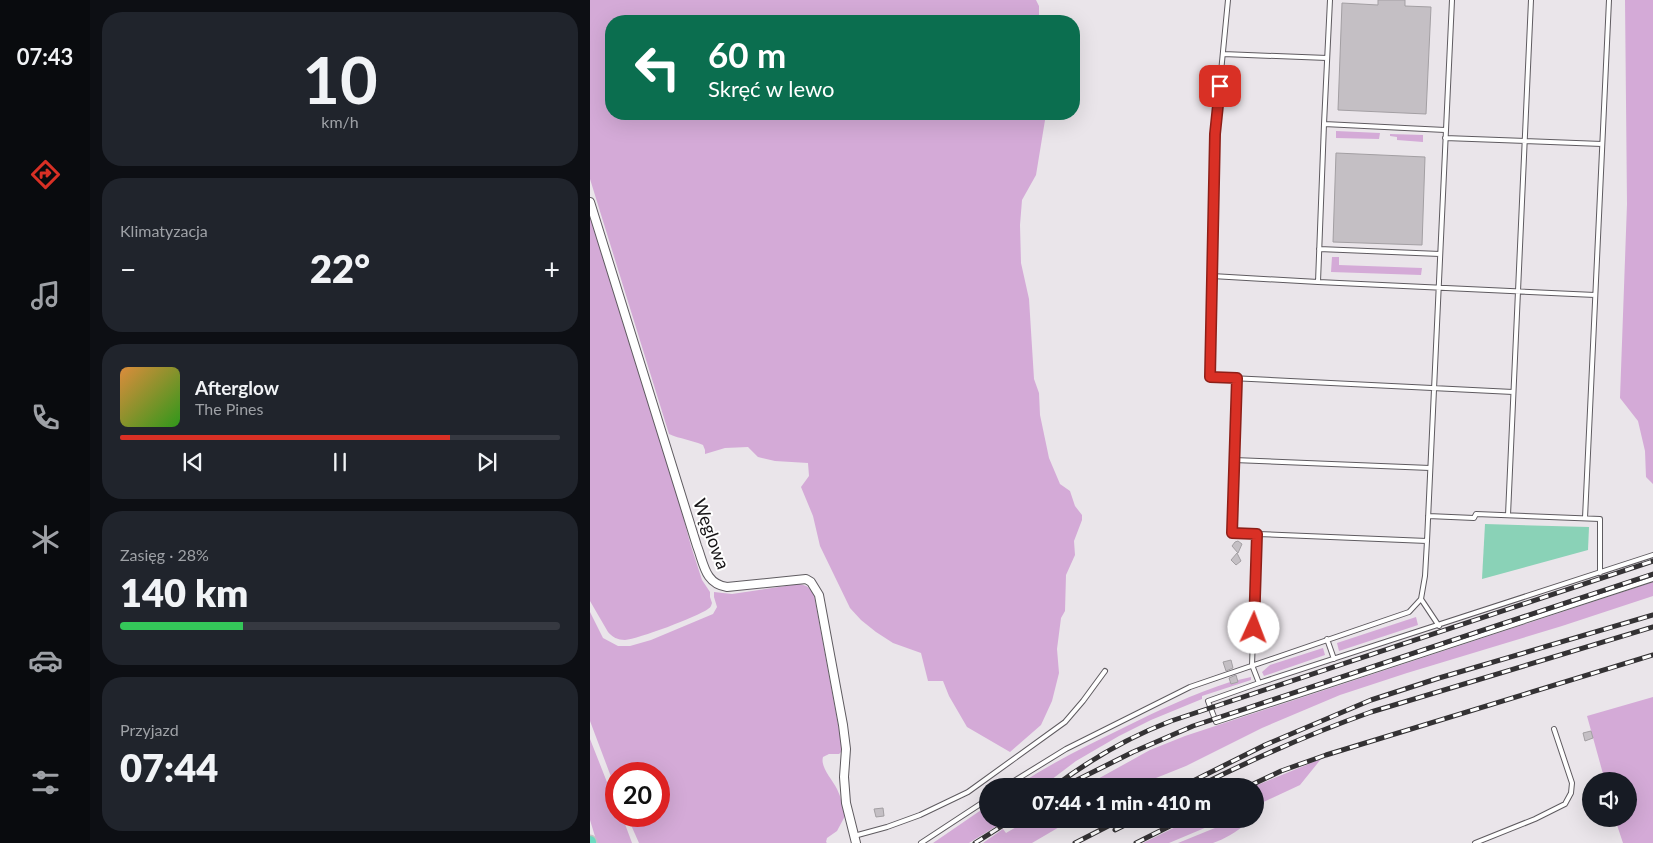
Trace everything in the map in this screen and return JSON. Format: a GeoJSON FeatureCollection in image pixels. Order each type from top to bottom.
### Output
{"type":"FeatureCollection","features":[{"type":"Feature","properties":{"kind":"street","name":"Węglowa"},"geometry":{"type":"LineString","coordinates":[[590,202],[697,546],[709,578],[715,584],[727,587],[806,580],[811,582],[818,595],[843,725],[846,749],[844,788],[855,839]]}},
{"type":"Feature","properties":{"kind":"lane"},"geometry":{"type":"LineString","coordinates":[[1228,0],[1215,134],[1210,377],[1513,392]]}},
{"type":"Feature","properties":{"kind":"lane"},"geometry":{"type":"LineString","coordinates":[[1318,282],[1330,0]]}},
{"type":"Feature","properties":{"kind":"lane"},"geometry":{"type":"LineString","coordinates":[[1019,778],[1066,749],[1190,687],[1409,612],[1420,599],[1425,576],[1427,541],[1452,0]]}},
{"type":"Feature","properties":{"kind":"lane"},"geometry":{"type":"LineString","coordinates":[[1508,515],[1531,0]]}},
{"type":"Feature","properties":{"kind":"lane"},"geometry":{"type":"LineString","coordinates":[[1585,518],[1609,0]]}},
{"type":"Feature","properties":{"kind":"lane"},"geometry":{"type":"LineString","coordinates":[[1223,54],[1327,58]]}},
{"type":"Feature","properties":{"kind":"lane"},"geometry":{"type":"LineString","coordinates":[[1324,124],[1445,130]]}},
{"type":"Feature","properties":{"kind":"lane"},"geometry":{"type":"LineString","coordinates":[[1445,138],[1602,144]]}},
{"type":"Feature","properties":{"kind":"lane"},"geometry":{"type":"LineString","coordinates":[[1319,249],[1440,254]]}},
{"type":"Feature","properties":{"kind":"lane"},"geometry":{"type":"LineString","coordinates":[[1212,276],[1595,295]]}},
{"type":"Feature","properties":{"kind":"lane"},"geometry":{"type":"LineString","coordinates":[[1237,378],[1232,533],[1427,541]]}},
{"type":"Feature","properties":{"kind":"lane"},"geometry":{"type":"LineString","coordinates":[[1234,460],[1430,468]]}},
{"type":"Feature","properties":{"kind":"lane"},"geometry":{"type":"LineString","coordinates":[[1428,516],[1474,518],[1476,514],[1600,519],[1600,573]]}},
{"type":"Feature","properties":{"kind":"lane"},"geometry":{"type":"LineString","coordinates":[[1257,534],[1252,665],[1259,683]]}},
{"type":"Feature","properties":{"kind":"lane"},"geometry":{"type":"LineString","coordinates":[[1653,555],[1208,701],[1216,722],[1653,579]]}},
{"type":"Feature","properties":{"kind":"lane"},"geometry":{"type":"LineString","coordinates":[[1420,599],[1439,626]]}},
{"type":"Feature","properties":{"kind":"lane"},"geometry":{"type":"LineString","coordinates":[[1327,639],[1334,659]]}},
{"type":"Feature","properties":{"kind":"lane"},"geometry":{"type":"LineString","coordinates":[[855,839],[920,815],[968,792],[1065,722],[1083,702],[1105,671]]}},
{"type":"Feature","properties":{"kind":"lane"},"geometry":{"type":"LineString","coordinates":[[1475,843],[1535,820],[1565,804],[1571,793],[1572,783],[1554,729]]}},
{"type":"Feature","properties":{"kind":"lane"},"geometry":{"type":"LineString","coordinates":[[921,843],[979,805]]}},
{"type":"Feature","properties":{"kind":"shaded area"},"geometry":{"type":"Polygon","coordinates":[[[590,0],[1036,0],[1039,6],[1039,15],[605,15],[605,120],[1045,120],[1036,175],[1022,200],[1020,225],[1021,263],[1029,299],[1034,379],[1039,393],[1040,415],[1049,458],[1060,484],[1070,491],[1075,506],[1082,515],[1082,520],[1074,541],[1075,555],[1066,575],[1065,611],[1061,618],[1057,649],[1059,673],[1052,701],[1041,725],[1010,752],[967,727],[949,696],[943,681],[928,681],[921,653],[893,643],[861,620],[850,608],[820,546],[813,516],[801,487],[809,476],[808,463],[775,461],[758,457],[748,447],[725,448],[705,454],[703,445],[669,434],[590,179],[590,0]]]}},
{"type":"Feature","properties":{"kind":"shaded area"},"geometry":{"type":"Polygon","coordinates":[[[1625,0],[1653,0],[1653,484],[1646,477],[1645,451],[1638,421],[1620,398],[1627,204],[1625,0]]]}},
{"type":"Feature","properties":{"kind":"shaded area"},"geometry":{"type":"Polygon","coordinates":[[[1336,131],[1380,133],[1379,139],[1336,138],[1336,131]]]}},
{"type":"Feature","properties":{"kind":"shaded area"},"geometry":{"type":"Polygon","coordinates":[[[1390,134],[1423,135],[1423,142],[1397,140],[1397,137],[1390,136],[1390,134]]]}},
{"type":"Feature","properties":{"kind":"shaded area"},"geometry":{"type":"Polygon","coordinates":[[[590,211],[677,494],[691,546],[702,580],[710,592],[712,603],[708,609],[692,617],[654,632],[625,640],[613,637],[608,632],[590,601],[590,211]]]}},
{"type":"Feature","properties":{"kind":"shaded area"},"geometry":{"type":"Polygon","coordinates":[[[1332,257],[1339,257],[1339,265],[1422,268],[1421,275],[1331,272],[1332,257]]]}},
{"type":"Feature","properties":{"kind":"shaded area"},"geometry":{"type":"Polygon","coordinates":[[[1485,524],[1589,527],[1588,550],[1482,579],[1485,524]]]}},
{"type":"Feature","properties":{"kind":"shaded area"},"geometry":{"type":"Polygon","coordinates":[[[1653,582],[1653,596],[1340,695],[1262,728],[1186,766],[1156,778],[1099,778],[1150,750],[1185,736],[1653,582]]]}},
{"type":"Feature","properties":{"kind":"shaded area"},"geometry":{"type":"Polygon","coordinates":[[[799,584],[808,587],[814,595],[842,746],[842,751],[839,754],[829,754],[823,757],[823,765],[835,785],[845,816],[837,831],[827,838],[827,843],[639,843],[632,827],[670,827],[670,762],[605,762],[590,721],[590,612],[603,638],[618,646],[630,646],[651,640],[713,614],[717,607],[714,592],[732,594],[799,584]]]}},
{"type":"Feature","properties":{"kind":"shaded area"},"geometry":{"type":"Polygon","coordinates":[[[1416,617],[1418,625],[1339,651],[1337,643],[1416,617]]]}},
{"type":"Feature","properties":{"kind":"shaded area"},"geometry":{"type":"Polygon","coordinates":[[[1323,648],[1325,655],[1264,676],[1262,672],[1270,665],[1323,648]]]}},
{"type":"Feature","properties":{"kind":"shaded area"},"geometry":{"type":"Polygon","coordinates":[[[1251,677],[1251,680],[1202,696],[1202,699],[1151,720],[1119,736],[1076,761],[1054,778],[1030,778],[1070,755],[1163,708],[1230,682],[1231,684],[1238,682],[1238,680],[1251,677]]]}},
{"type":"Feature","properties":{"kind":"shaded area"},"geometry":{"type":"Polygon","coordinates":[[[1653,697],[1653,843],[1623,843],[1618,827],[1637,827],[1637,772],[1603,772],[1587,716],[1653,697]]]}},
{"type":"Feature","properties":{"kind":"shaded area"},"geometry":{"type":"Polygon","coordinates":[[[590,739],[605,777],[605,827],[626,827],[632,843],[597,843],[590,820],[590,739]]]}},
{"type":"Feature","properties":{"kind":"shaded area"},"geometry":{"type":"Polygon","coordinates":[[[1321,759],[1300,785],[1264,802],[1264,782],[1321,759]]]}},
{"type":"Feature","properties":{"kind":"shaded area"},"geometry":{"type":"Polygon","coordinates":[[[979,811],[979,828],[993,828],[969,843],[933,843],[979,811]]]}},
{"type":"Feature","properties":{"kind":"shaded area"},"geometry":{"type":"Polygon","coordinates":[[[1015,828],[1058,828],[1032,843],[983,843],[1003,829],[1006,833],[1015,828]]]}},
{"type":"Feature","properties":{"kind":"shaded area"},"geometry":{"type":"Polygon","coordinates":[[[1174,828],[1205,828],[1169,843],[1143,843],[1174,828]]]}},
{"type":"Feature","properties":{"kind":"shaded area"},"geometry":{"type":"Polygon","coordinates":[[[1215,828],[1240,828],[1213,843],[1178,843],[1215,828]]]}},
{"type":"Feature","properties":{"kind":"building"},"geometry":{"type":"Polygon","coordinates":[[[1378,0],[1405,0],[1405,6],[1431,7],[1426,114],[1338,110],[1342,3],[1378,5],[1378,0]]]}},
{"type":"Feature","properties":{"kind":"building"},"geometry":{"type":"Polygon","coordinates":[[[1336,153],[1425,157],[1422,245],[1333,242],[1336,153]]]}},
{"type":"Feature","properties":{"kind":"building"},"geometry":{"type":"Polygon","coordinates":[[[1238,541],[1242,544],[1238,553],[1232,546],[1238,541]]]}},
{"type":"Feature","properties":{"kind":"building"},"geometry":{"type":"Polygon","coordinates":[[[1237,553],[1241,561],[1236,565],[1231,560],[1237,553]]]}},
{"type":"Feature","properties":{"kind":"building"},"geometry":{"type":"Polygon","coordinates":[[[1231,660],[1233,668],[1226,671],[1223,662],[1231,660]]]}},
{"type":"Feature","properties":{"kind":"building"},"geometry":{"type":"Polygon","coordinates":[[[1236,675],[1238,682],[1231,684],[1229,678],[1236,675]]]}},
{"type":"Feature","properties":{"kind":"building"},"geometry":{"type":"Polygon","coordinates":[[[1591,731],[1593,738],[1585,741],[1583,733],[1591,731]]]}},
{"type":"Feature","properties":{"kind":"building"},"geometry":{"type":"Polygon","coordinates":[[[883,808],[884,816],[876,817],[874,809],[883,808]]]}},
{"type":"Feature","properties":{"kind":"railway"},"geometry":{"type":"LineString","coordinates":[[1066,778],[1111,749],[1171,721],[1653,561]]}},
{"type":"Feature","properties":{"kind":"railway"},"geometry":{"type":"LineString","coordinates":[[1081,778],[1133,752],[1193,726],[1653,574]]}},
{"type":"Feature","properties":{"kind":"railway"},"geometry":{"type":"LineString","coordinates":[[1199,778],[1265,745],[1371,700],[1653,615]]}},
{"type":"Feature","properties":{"kind":"railway"},"geometry":{"type":"LineString","coordinates":[[1216,778],[1284,746],[1371,712],[1653,627]]}},
{"type":"Feature","properties":{"kind":"railway"},"geometry":{"type":"LineString","coordinates":[[1264,779],[1326,755],[1653,655]]}},
{"type":"Feature","properties":{"kind":"railway"},"geometry":{"type":"LineString","coordinates":[[975,843],[999,828]]}},
{"type":"Feature","properties":{"kind":"railway"},"geometry":{"type":"LineString","coordinates":[[1075,843],[1104,828]]}},
{"type":"Feature","properties":{"kind":"railway"},"geometry":{"type":"LineString","coordinates":[[1115,830],[1119,828]]}},
{"type":"Feature","properties":{"kind":"railway"},"geometry":{"type":"LineString","coordinates":[[1136,843],[1166,828]]}},
{"type":"Feature","properties":{"kind":"route"},"geometry":{"type":"LineString","coordinates":[[1220,86],[1215,134],[1210,377],[1237,378],[1232,533],[1257,534],[1254,628]]}}]}
